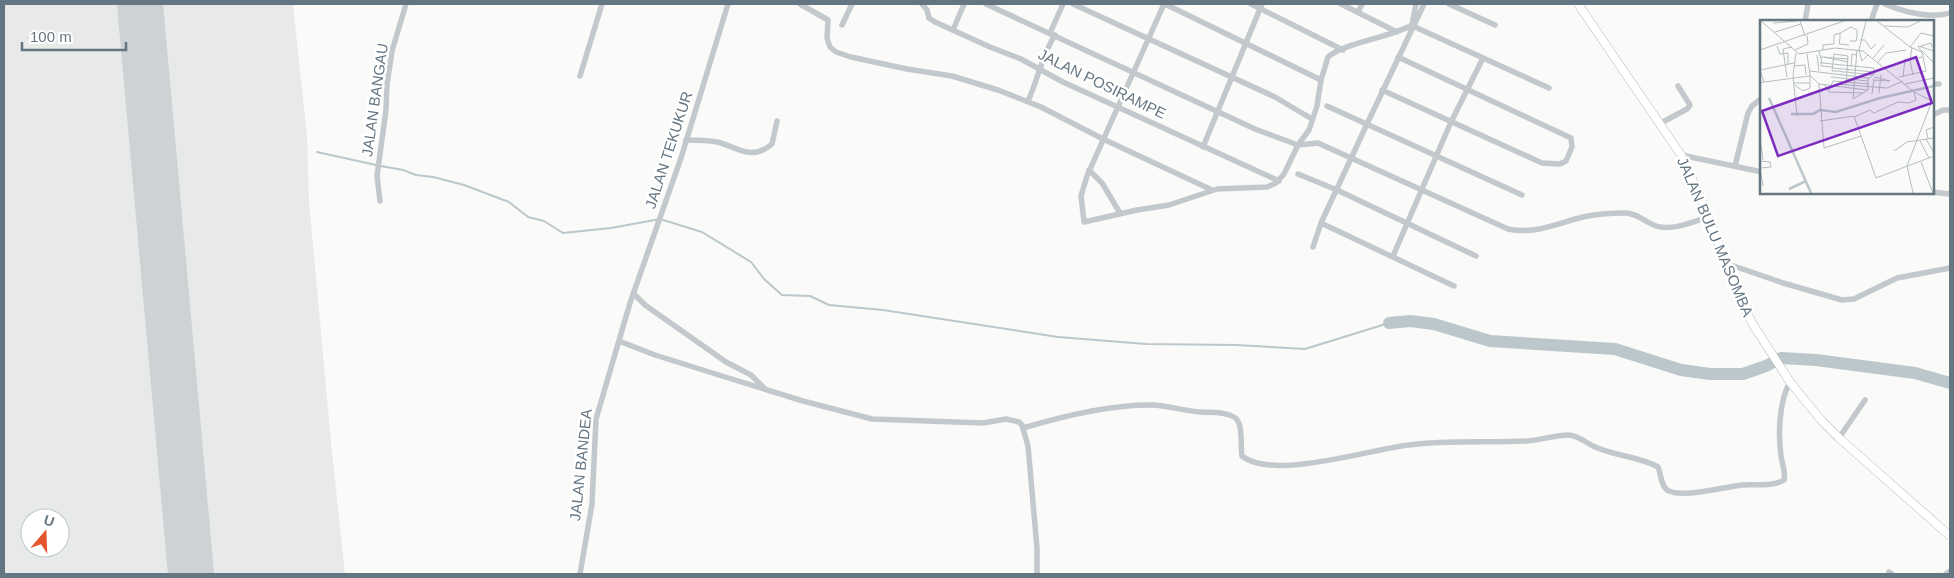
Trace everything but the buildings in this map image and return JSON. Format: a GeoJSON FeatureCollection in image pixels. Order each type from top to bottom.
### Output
{"type":"FeatureCollection","features":[{"type":"Feature","properties":{"kind":"street","name":"JALAN BANGAU"},"geometry":{"type":"LineString","coordinates":[[380,202],[377,176],[386,110],[387,84],[392,51],[406,4]]}},
{"type":"Feature","properties":{"kind":"street"},"geometry":{"type":"LineString","coordinates":[[580,76],[602,4]]}},
{"type":"Feature","properties":{"kind":"street","name":"JALAN TEKUKUR"},"geometry":{"type":"LineString","coordinates":[[630,303],[686,140],[728,4]]}},
{"type":"Feature","properties":{"kind":"street"},"geometry":{"type":"LineString","coordinates":[[800,4],[828,20],[828,43],[832,50],[843,55],[978,82],[1028,101],[1103,139],[1212,190]]}},
{"type":"Feature","properties":{"kind":"street"},"geometry":{"type":"LineString","coordinates":[[842,24],[852,4]]}},
{"type":"Feature","properties":{"kind":"street","name":"JALAN POSIRAMPE"},"geometry":{"type":"LineString","coordinates":[[922,4],[930,20],[1040,68],[1054,77],[1278,180]]}},
{"type":"Feature","properties":{"kind":"street"},"geometry":{"type":"LineString","coordinates":[[953,30],[964,4]]}},
{"type":"Feature","properties":{"kind":"street"},"geometry":{"type":"LineString","coordinates":[[986,4],[1255,129],[1298,145],[1318,143],[1508,229],[1522,232],[1584,217],[1626,213],[1635,214],[1655,226],[1687,224],[1708,217]]}},
{"type":"Feature","properties":{"kind":"street"},"geometry":{"type":"LineString","coordinates":[[1028,101],[1063,4]]}},
{"type":"Feature","properties":{"kind":"street"},"geometry":{"type":"LineString","coordinates":[[1073,4],[1275,97],[1312,119]]}},
{"type":"Feature","properties":{"kind":"street"},"geometry":{"type":"LineString","coordinates":[[1321,80],[1165,4],[1132,72],[1089,170],[1081,196],[1084,222],[1152,206],[1169,205],[1212,190],[1229,187],[1267,187],[1278,180],[1292,162],[1298,145],[1308,130],[1317,106],[1321,80],[1328,57],[1412,25],[1416,4]]}},
{"type":"Feature","properties":{"kind":"street"},"geometry":{"type":"LineString","coordinates":[[1251,4],[1261,6],[1343,50]]}},
{"type":"Feature","properties":{"kind":"street"},"geometry":{"type":"LineString","coordinates":[[1341,4],[1397,32]]}},
{"type":"Feature","properties":{"kind":"street"},"geometry":{"type":"LineString","coordinates":[[1358,12],[1362,4]]}},
{"type":"Feature","properties":{"kind":"street"},"geometry":{"type":"LineString","coordinates":[[1313,247],[1321,223],[1366,124],[1424,4]]}},
{"type":"Feature","properties":{"kind":"street"},"geometry":{"type":"LineString","coordinates":[[1449,4],[1495,25]]}},
{"type":"Feature","properties":{"kind":"street","name":"JALAN BULU MASOMBA"},"geometry":{"type":"LineString","coordinates":[[1578,4],[1661,123],[1681,155],[1742,303],[1783,372],[1820,420],[1950,536]]}},
{"type":"Feature","properties":{"kind":"street"},"geometry":{"type":"LineString","coordinates":[[1805,20],[1808,4]]}},
{"type":"Feature","properties":{"kind":"street"},"geometry":{"type":"LineString","coordinates":[[1871,20],[1877,4]]}},
{"type":"Feature","properties":{"kind":"street"},"geometry":{"type":"LineString","coordinates":[[1885,4],[1897,9],[1918,13],[1942,15],[1950,13]]}},
{"type":"Feature","properties":{"kind":"street"},"geometry":{"type":"LineString","coordinates":[[1203,147],[1261,6]]}},
{"type":"Feature","properties":{"kind":"street"},"geometry":{"type":"LineString","coordinates":[[1415,26],[1549,88]]}},
{"type":"Feature","properties":{"kind":"street"},"geometry":{"type":"LineString","coordinates":[[1382,90],[1542,163],[1560,164],[1566,161],[1572,147],[1571,138],[1398,57]]}},
{"type":"Feature","properties":{"kind":"street"},"geometry":{"type":"LineString","coordinates":[[1392,256],[1451,122],[1483,58]]}},
{"type":"Feature","properties":{"kind":"street"},"geometry":{"type":"LineString","coordinates":[[1661,123],[1687,109],[1690,105],[1678,86]]}},
{"type":"Feature","properties":{"kind":"street"},"geometry":{"type":"LineString","coordinates":[[1735,166],[1748,113],[1752,106],[1760,100]]}},
{"type":"Feature","properties":{"kind":"street"},"geometry":{"type":"LineString","coordinates":[[1327,106],[1522,195]]}},
{"type":"Feature","properties":{"kind":"street"},"geometry":{"type":"LineString","coordinates":[[1934,114],[1942,110],[1950,110]]}},
{"type":"Feature","properties":{"kind":"street"},"geometry":{"type":"LineString","coordinates":[[686,140],[717,142],[746,153],[762,151],[772,144],[777,121]]}},
{"type":"Feature","properties":{"kind":"street"},"geometry":{"type":"LineString","coordinates":[[1681,155],[1760,172]]}},
{"type":"Feature","properties":{"kind":"street"},"geometry":{"type":"LineString","coordinates":[[1089,170],[1102,183],[1120,213]]}},
{"type":"Feature","properties":{"kind":"street"},"geometry":{"type":"LineString","coordinates":[[1298,174],[1337,190],[1476,256]]}},
{"type":"Feature","properties":{"kind":"street"},"geometry":{"type":"LineString","coordinates":[[1934,192],[1950,194]]}},
{"type":"Feature","properties":{"kind":"street"},"geometry":{"type":"LineString","coordinates":[[1321,223],[1454,286]]}},
{"type":"Feature","properties":{"kind":"street"},"geometry":{"type":"LineString","coordinates":[[1725,263],[1783,283],[1842,300],[1854,299],[1897,278],[1950,268]]}},
{"type":"Feature","properties":{"kind":"street"},"geometry":{"type":"LineString","coordinates":[[634,294],[645,305],[726,362],[751,375],[766,390]]}},
{"type":"Feature","properties":{"kind":"street","name":"JALAN BANDEA"},"geometry":{"type":"LineString","coordinates":[[580,574],[592,504],[595,424],[630,303]]}},
{"type":"Feature","properties":{"kind":"street"},"geometry":{"type":"LineString","coordinates":[[619,341],[655,355],[766,390],[872,419],[983,423],[1006,419],[1019,422],[1023,428],[1028,446],[1037,548],[1037,574]]}},
{"type":"Feature","properties":{"kind":"street"},"geometry":{"type":"LineString","coordinates":[[1023,428],[1060,416],[1132,406],[1156,405],[1198,412],[1226,414],[1234,417],[1240,423],[1242,456],[1249,462],[1261,465],[1313,464],[1408,445],[1529,441],[1570,435],[1621,456],[1651,463],[1658,467],[1664,489],[1670,492],[1694,493],[1741,485],[1775,483],[1784,480],[1781,455],[1782,404],[1784,393],[1790,382]]}},
{"type":"Feature","properties":{"kind":"street"},"geometry":{"type":"LineString","coordinates":[[1840,438],[1864,400]]}},
{"type":"Feature","properties":{"kind":"street"},"geometry":{"type":"LineString","coordinates":[[1946,574],[1950,571]]}},
{"type":"Feature","properties":{"kind":"shaded area"},"geometry":{"type":"Polygon","coordinates":[[[4,4],[293,4],[307,137],[309,201],[345,574],[4,574],[4,4]]]}},
{"type":"Feature","properties":{"kind":"waterway"},"geometry":{"type":"LineString","coordinates":[[317,152],[376,165]]}},
{"type":"Feature","properties":{"kind":"waterway"},"geometry":{"type":"LineString","coordinates":[[381,166],[464,185],[509,202],[528,217],[544,221],[563,233],[611,228],[660,219],[702,232],[751,262],[764,279],[782,295],[810,296],[829,305],[883,310],[1058,337],[1146,344],[1236,345],[1305,349],[1389,323]]}},
{"type":"Feature","properties":{"kind":"waterway"},"geometry":{"type":"LineString","coordinates":[[1389,323],[1410,321],[1434,324],[1490,341],[1615,349],[1681,370],[1710,374],[1743,374],[1766,366],[1781,358],[1816,360],[1915,373],[1950,383]]}},
{"type":"Feature","properties":{"kind":"runway"},"geometry":{"type":"LineString","coordinates":[[140,4],[191,574]]}}]}
